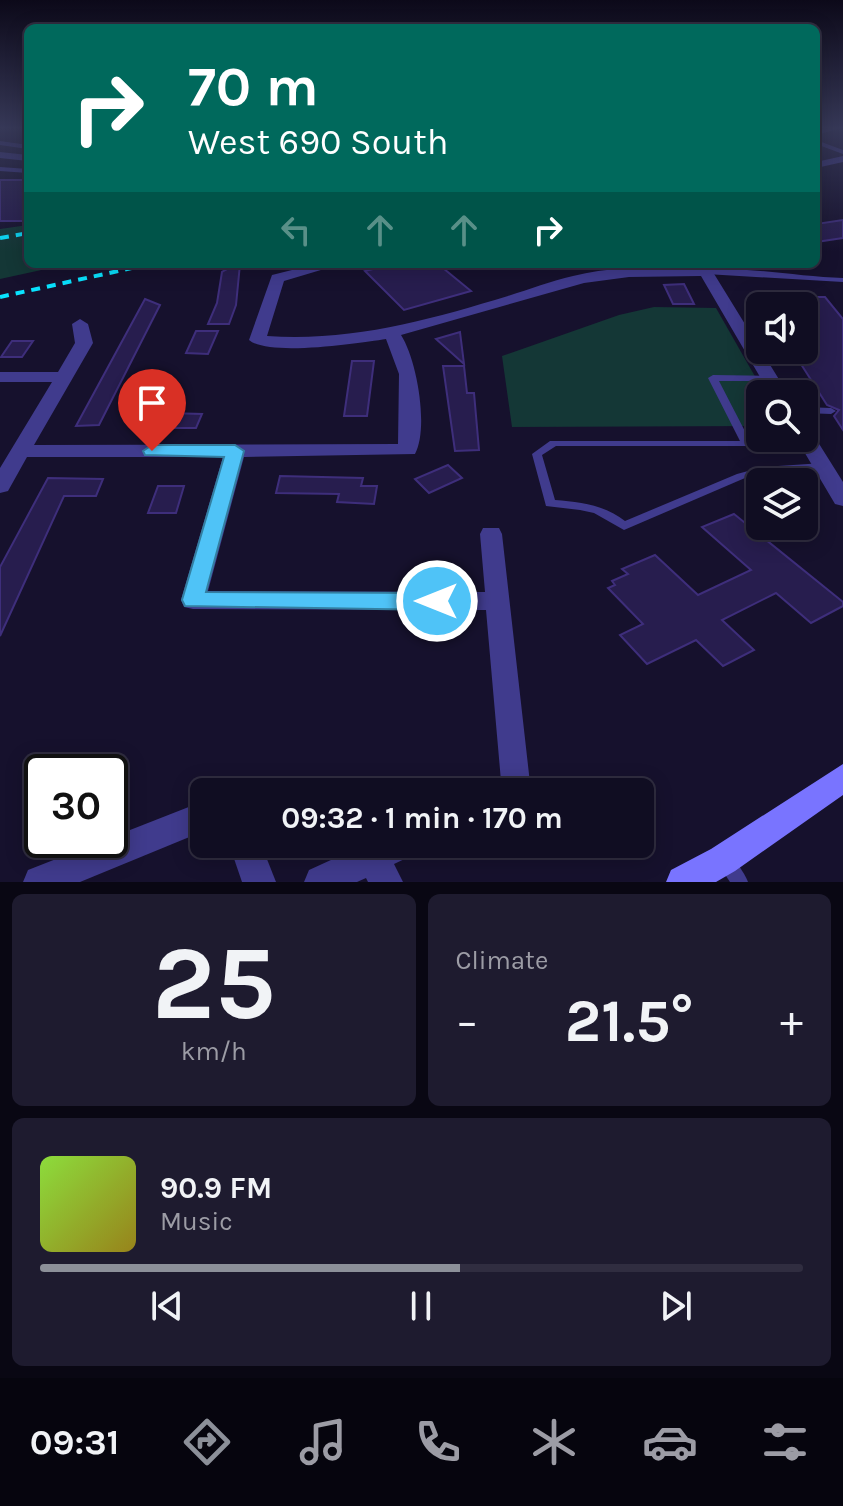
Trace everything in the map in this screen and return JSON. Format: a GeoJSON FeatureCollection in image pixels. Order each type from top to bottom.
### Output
{"type":"FeatureCollection","features":[{"type":"Feature","properties":{"kind":"main road"},"geometry":{"type":"LineString","coordinates":[[683,882],[731,871],[843,778]]}},
{"type":"Feature","properties":{"kind":"street"},"geometry":{"type":"LineString","coordinates":[[318,268],[277,278],[257,340],[311,343],[392,334],[581,278],[617,272],[703,268],[770,378]]}},
{"type":"Feature","properties":{"kind":"street"},"geometry":{"type":"LineString","coordinates":[[0,486],[84,343],[80,324]]}},
{"type":"Feature","properties":{"kind":"street"},"geometry":{"type":"LineString","coordinates":[[21,451],[408,450],[409,377],[401,345],[392,334]]}},
{"type":"Feature","properties":{"kind":"street"},"geometry":{"type":"LineString","coordinates":[[0,377],[63,377]]}},
{"type":"Feature","properties":{"kind":"street"},"geometry":{"type":"LineString","coordinates":[[235,451],[193,600],[498,601]]}},
{"type":"Feature","properties":{"kind":"street"},"geometry":{"type":"LineString","coordinates":[[814,452],[843,499]]}},
{"type":"Feature","properties":{"kind":"street"},"geometry":{"type":"LineString","coordinates":[[491,534],[512,778]]}},
{"type":"Feature","properties":{"kind":"street"},"geometry":{"type":"LineString","coordinates":[[40,882],[190,822]]}},
{"type":"Feature","properties":{"kind":"street"},"geometry":{"type":"LineString","coordinates":[[250,858],[259,882]]}},
{"type":"Feature","properties":{"kind":"street"},"geometry":{"type":"LineString","coordinates":[[321,882],[387,861]]}},
{"type":"Feature","properties":{"kind":"lane"},"geometry":{"type":"LineString","coordinates":[[2,169],[24,171]]}},
{"type":"Feature","properties":{"kind":"lane"},"geometry":{"type":"LineString","coordinates":[[703,268],[843,280]]}},
{"type":"Feature","properties":{"kind":"lane"},"geometry":{"type":"LineString","coordinates":[[746,442],[713,378],[770,378]]}},
{"type":"Feature","properties":{"kind":"lane"},"geometry":{"type":"LineString","coordinates":[[818,411],[831,411]]}},
{"type":"Feature","properties":{"kind":"lane"},"geometry":{"type":"LineString","coordinates":[[746,444],[554,443],[542,447],[537,454],[550,503],[595,508],[624,526],[741,476],[763,470],[823,466]]}},
{"type":"Feature","properties":{"kind":"green space"},"geometry":{"type":"Polygon","coordinates":[[[24,226],[24,268],[51,268],[0,279],[0,229],[24,226]]]}},
{"type":"Feature","properties":{"kind":"green space"},"geometry":{"type":"Polygon","coordinates":[[[654,307],[716,308],[757,380],[746,380],[746,426],[512,427],[502,356],[619,315],[654,307]]]}},
{"type":"Feature","properties":{"kind":"building"},"geometry":{"type":"Polygon","coordinates":[[[0,180],[24,180],[24,221],[0,221],[0,180]]]}},
{"type":"Feature","properties":{"kind":"building"},"geometry":{"type":"Polygon","coordinates":[[[843,220],[843,238],[820,241],[820,223],[843,220]]]}},
{"type":"Feature","properties":{"kind":"building"},"geometry":{"type":"Polygon","coordinates":[[[240,268],[236,305],[229,324],[208,324],[217,303],[222,272],[240,268]]]}},
{"type":"Feature","properties":{"kind":"building"},"geometry":{"type":"Polygon","coordinates":[[[377,268],[443,268],[471,291],[404,310],[365,271],[377,268]]]}},
{"type":"Feature","properties":{"kind":"building"},"geometry":{"type":"Polygon","coordinates":[[[684,284],[694,304],[673,304],[664,285],[684,284]]]}},
{"type":"Feature","properties":{"kind":"building"},"geometry":{"type":"Polygon","coordinates":[[[818,297],[825,297],[843,319],[843,430],[834,416],[839,410],[827,405],[818,391],[818,380],[811,380],[801,364],[818,364],[818,297]]]}},
{"type":"Feature","properties":{"kind":"building"},"geometry":{"type":"Polygon","coordinates":[[[145,299],[160,305],[99,425],[76,426],[145,299]]]}},
{"type":"Feature","properties":{"kind":"building"},"geometry":{"type":"Polygon","coordinates":[[[196,331],[218,331],[208,354],[186,353],[196,331]]]}},
{"type":"Feature","properties":{"kind":"building"},"geometry":{"type":"Polygon","coordinates":[[[460,332],[464,364],[436,339],[460,332]]]}},
{"type":"Feature","properties":{"kind":"building"},"geometry":{"type":"Polygon","coordinates":[[[12,341],[33,341],[22,357],[1,357],[12,341]]]}},
{"type":"Feature","properties":{"kind":"building"},"geometry":{"type":"Polygon","coordinates":[[[352,361],[374,361],[367,416],[344,416],[352,361]]]}},
{"type":"Feature","properties":{"kind":"building"},"geometry":{"type":"Polygon","coordinates":[[[443,366],[464,366],[467,393],[474,393],[479,450],[455,451],[443,366]]]}},
{"type":"Feature","properties":{"kind":"building"},"geometry":{"type":"Polygon","coordinates":[[[167,413],[202,414],[196,428],[161,428],[167,413]]]}},
{"type":"Feature","properties":{"kind":"building"},"geometry":{"type":"Polygon","coordinates":[[[448,465],[462,478],[429,493],[415,479],[448,465]]]}},
{"type":"Feature","properties":{"kind":"building"},"geometry":{"type":"Polygon","coordinates":[[[280,476],[363,478],[361,486],[377,486],[374,504],[337,502],[339,494],[276,493],[280,476]]]}},
{"type":"Feature","properties":{"kind":"building"},"geometry":{"type":"Polygon","coordinates":[[[48,478],[103,479],[96,496],[64,496],[0,636],[0,567],[48,478]]]}},
{"type":"Feature","properties":{"kind":"building"},"geometry":{"type":"Polygon","coordinates":[[[158,486],[184,486],[176,513],[148,513],[158,486]]]}},
{"type":"Feature","properties":{"kind":"building"},"geometry":{"type":"Polygon","coordinates":[[[734,514],[746,524],[746,540],[766,540],[843,602],[843,606],[811,623],[776,593],[722,620],[754,650],[723,666],[696,640],[647,664],[620,635],[643,624],[608,588],[615,585],[612,581],[628,574],[622,569],[655,555],[698,595],[751,570],[702,527],[734,514]]]}},
{"type":"Feature","properties":{"kind":"railway"},"geometry":{"type":"LineString","coordinates":[[0,238],[24,234]]}},
{"type":"Feature","properties":{"kind":"railway"},"geometry":{"type":"LineString","coordinates":[[0,297],[132,268]]}},
{"type":"Feature","properties":{"kind":"route"},"geometry":{"type":"LineString","coordinates":[[152,451],[235,451],[193,600],[437,601]]}}]}
